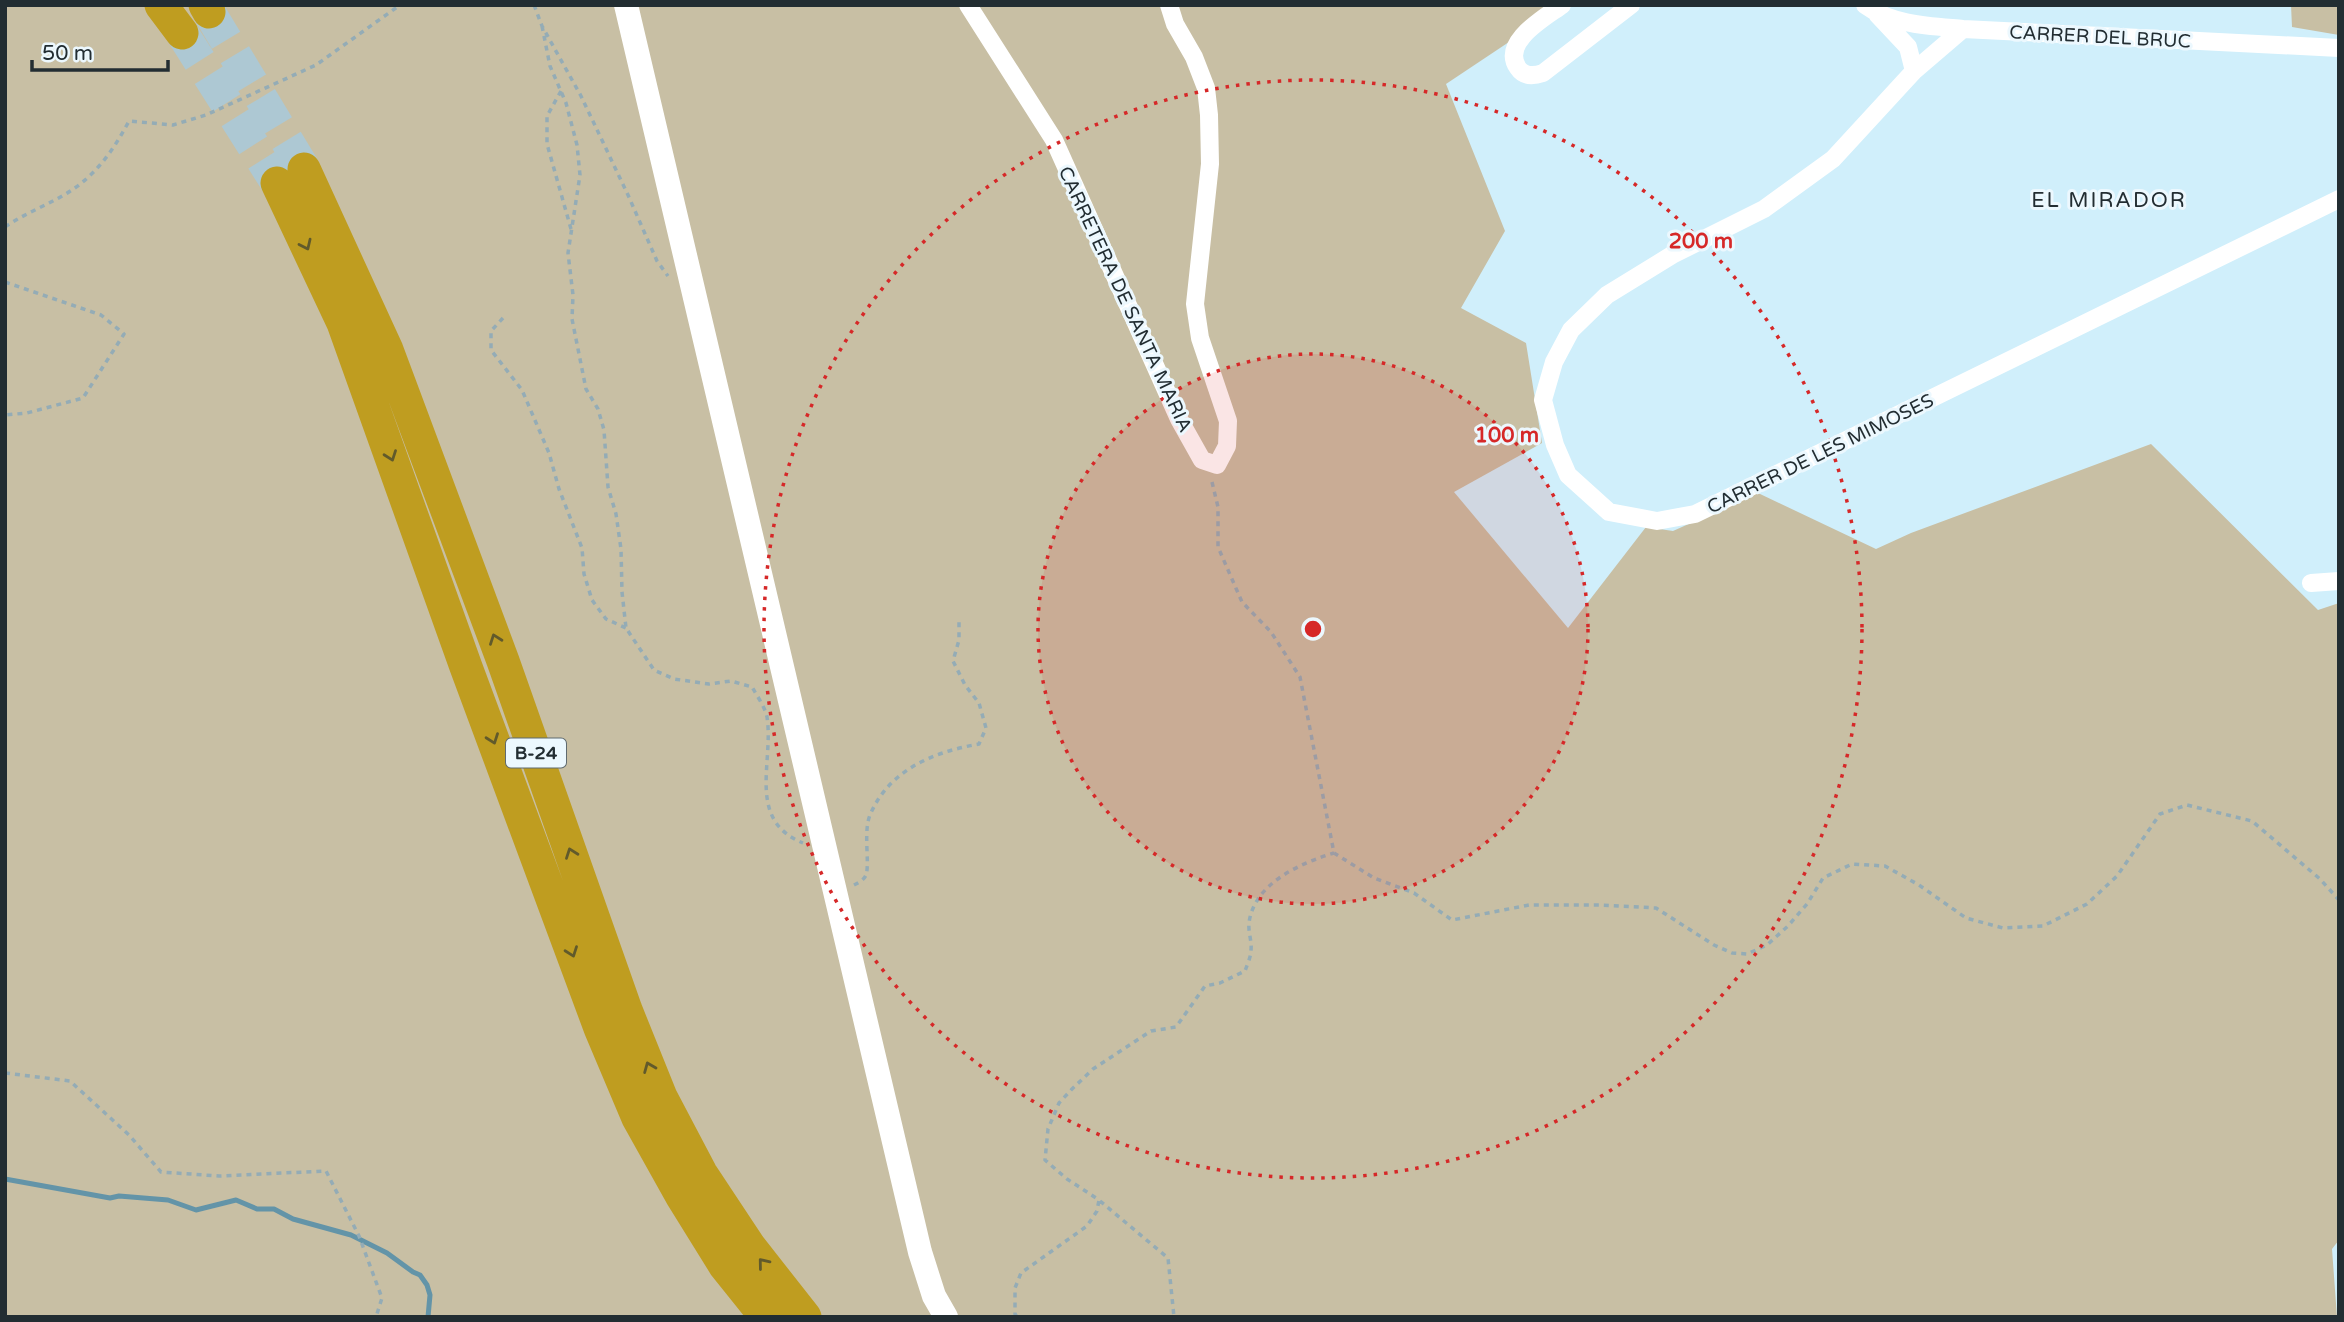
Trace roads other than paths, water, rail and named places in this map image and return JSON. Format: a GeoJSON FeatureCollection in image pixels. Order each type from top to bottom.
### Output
{"type":"FeatureCollection","features":[{"type":"Feature","properties":{"kind":"highway"},"geometry":{"type":"LineString","coordinates":[[161,5],[182,33]]}},
{"type":"Feature","properties":{"kind":"highway","name":"B-24"},"geometry":{"type":"LineString","coordinates":[[766,1317],[725,1266],[681,1195],[638,1118],[600,1028],[466,667],[290,176],[387,351],[503,661],[626,1010],[661,1097],[701,1173],[750,1247],[805,1317]]}},
{"type":"Feature","properties":{"kind":"street"},"geometry":{"type":"LineString","coordinates":[[626,5],[920,1252],[934,1296],[946,1317]]}},
{"type":"Feature","properties":{"kind":"street","name":"CARRETERA DE SANTA MARIA"},"geometry":{"type":"LineString","coordinates":[[968,5],[1054,140],[1178,419],[1202,460],[1217,465],[1227,446],[1228,421],[1200,338],[1195,304],[1203,205],[1210,164],[1209,115],[1206,88],[1194,57],[1175,24],[1169,5]]}},
{"type":"Feature","properties":{"kind":"street"},"geometry":{"type":"LineString","coordinates":[[1562,5],[1520,38],[1514,51],[1514,59],[1522,73],[1543,73],[1630,5]]}},
{"type":"Feature","properties":{"kind":"street"},"geometry":{"type":"LineString","coordinates":[[1871,9],[1908,47],[1914,71]]}},
{"type":"Feature","properties":{"kind":"street","name":"CARRER DEL BRUC"},"geometry":{"type":"LineString","coordinates":[[1871,9],[1914,24],[1963,29],[2339,48]]}},
{"type":"Feature","properties":{"kind":"street","name":"CARRER DE LES MIMOSES"},"geometry":{"type":"LineString","coordinates":[[1963,29],[1914,71],[1833,159],[1764,209],[1672,255],[1607,295],[1571,330],[1554,362],[1543,400],[1555,445],[1567,475],[1609,512],[1657,521],[1695,514],[2339,200]]}},
{"type":"Feature","properties":{"kind":"street"},"geometry":{"type":"LineString","coordinates":[[2311,583],[2339,581]]}},
{"type":"Feature","properties":{"kind":"waterway"},"geometry":{"type":"LineString","coordinates":[[5,1179],[110,1198],[119,1196],[168,1200],[196,1210],[236,1200],[257,1209],[274,1209],[293,1219],[351,1235],[387,1253],[420,1275],[430,1295],[428,1317]]}},
{"type":"Feature","properties":{"kind":"tunnel"},"geometry":{"type":"LineString","coordinates":[[209,12],[304,169]]}},
{"type":"Feature","properties":{"kind":"tunnel"},"geometry":{"type":"LineString","coordinates":[[182,33],[277,183]]}},
{"type":"Feature","properties":{"kind":"district","name":"EL MIRADOR"},"geometry":{"type":"Point","coordinates":[2109,200]}}]}
